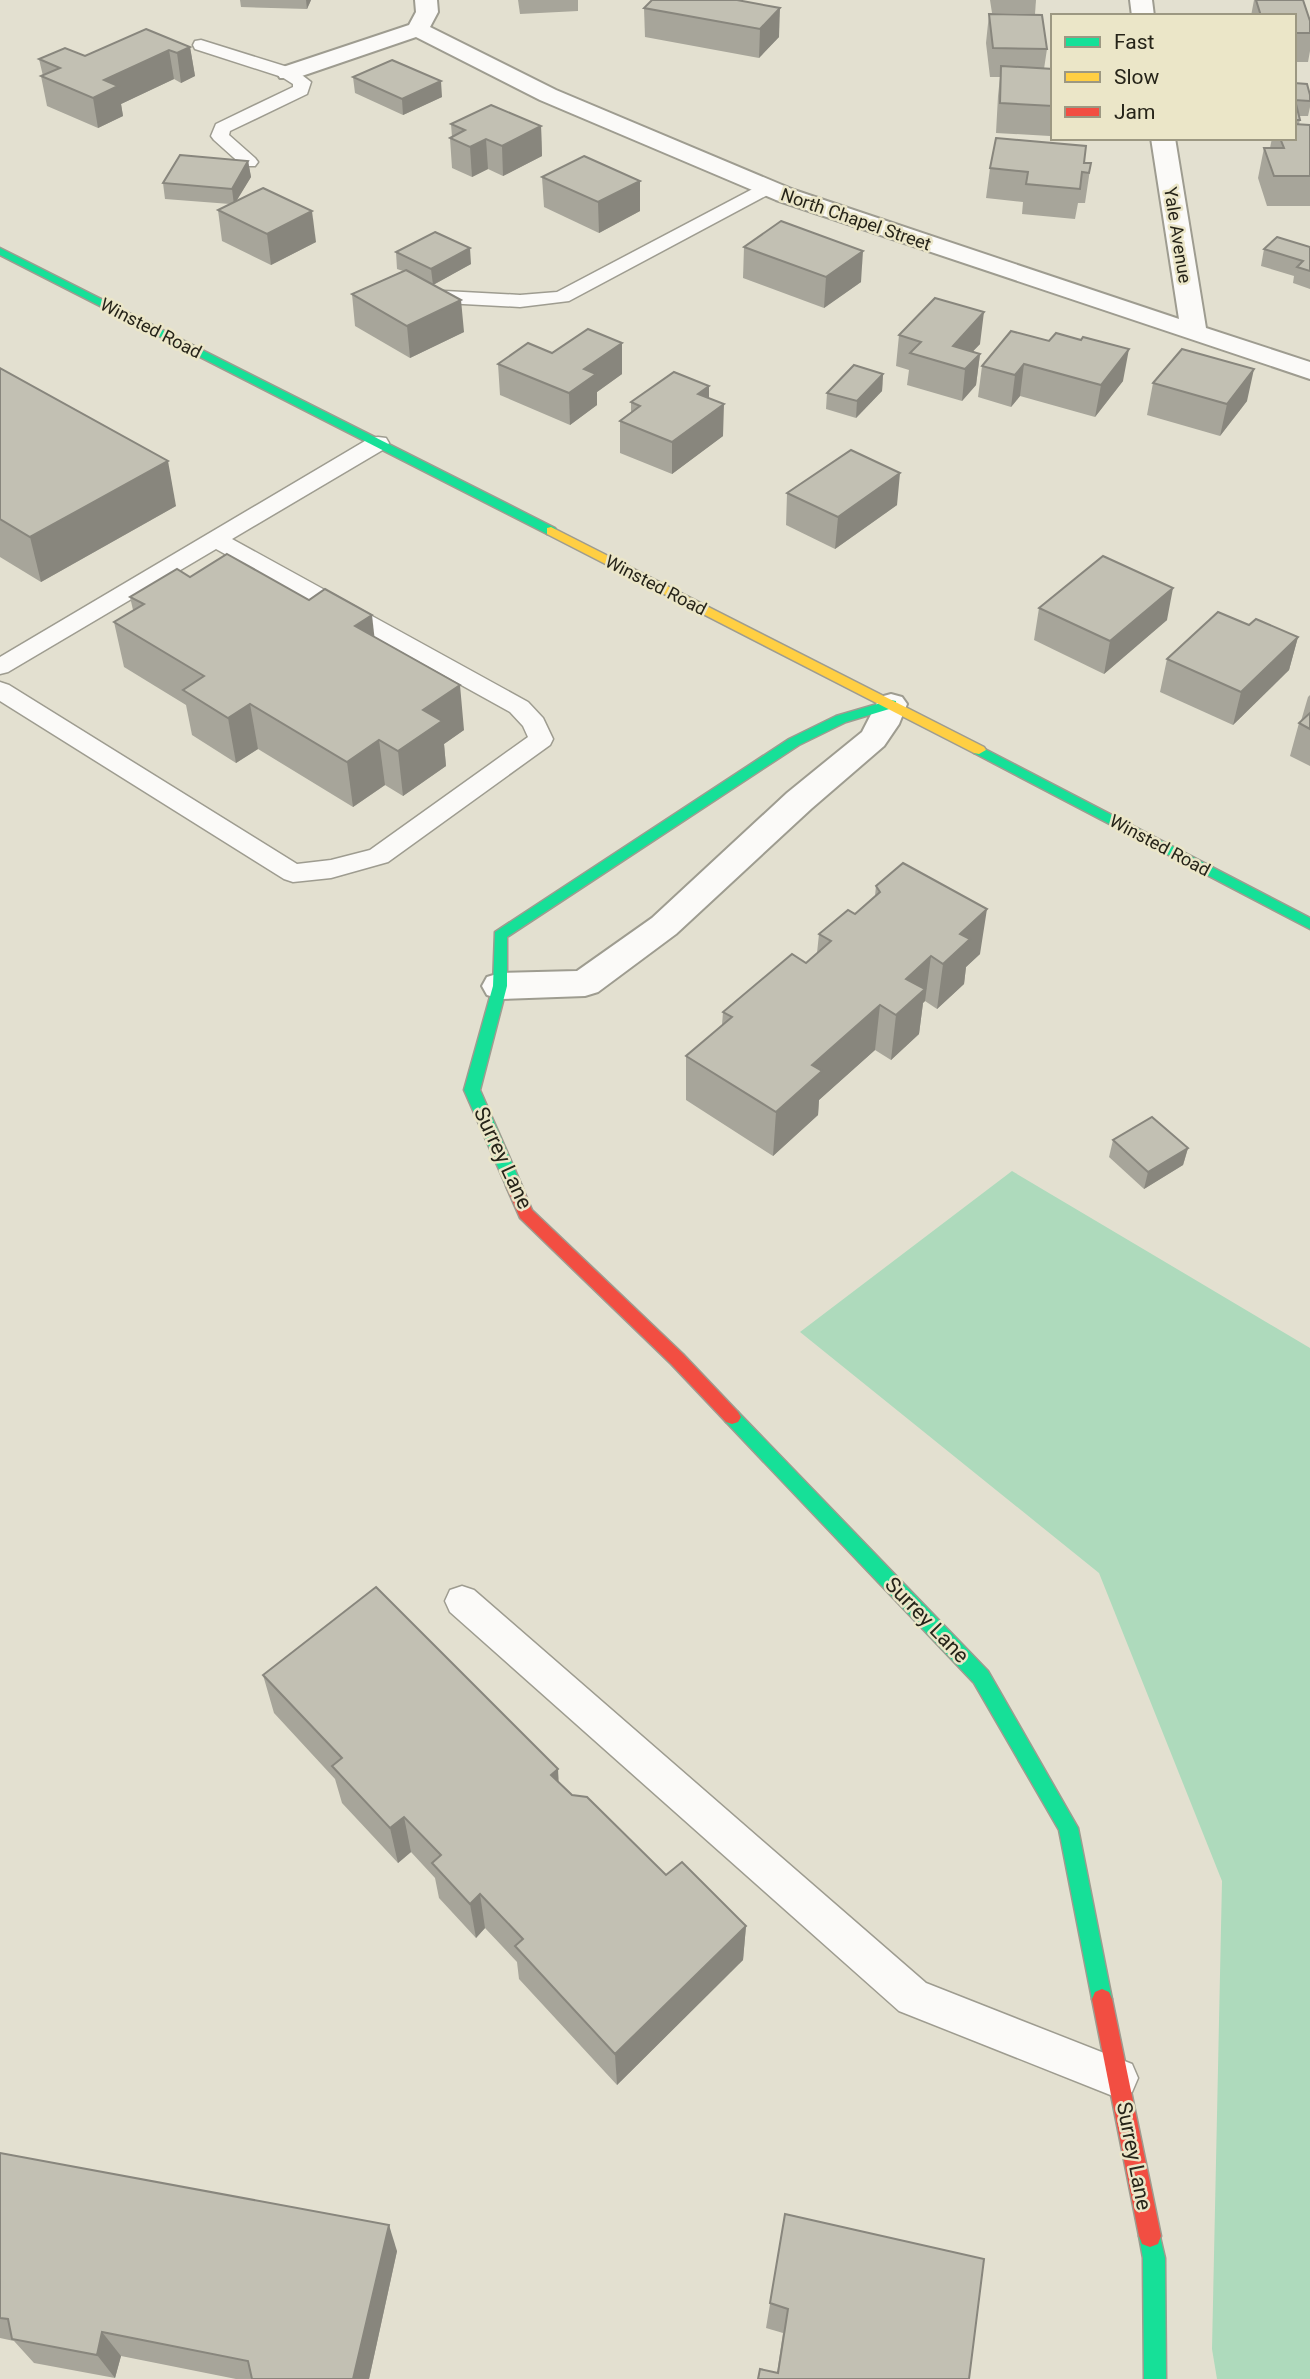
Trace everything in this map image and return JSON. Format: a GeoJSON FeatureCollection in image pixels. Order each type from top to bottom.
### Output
{"type":"FeatureCollection","features":[{"type":"Feature","properties":{"kind":"main road","name":"Winsted Road"},"geometry":{"type":"LineString","coordinates":[[0,251],[891,704],[1310,924]]}},
{"type":"Feature","properties":{"kind":"main road","name":"Surrey Lane"},"geometry":{"type":"LineString","coordinates":[[891,704],[864,709],[840,718],[788,745],[500,935],[500,986],[472,1090],[526,1214],[677,1359],[981,1677],[1068,1828],[1154,2258],[1155,2379]]}},
{"type":"Feature","properties":{"kind":"street"},"geometry":{"type":"LineString","coordinates":[[288,73],[418,29],[427,12],[426,0]]}},
{"type":"Feature","properties":{"kind":"street","name":"North Chapel Street"},"geometry":{"type":"LineString","coordinates":[[418,29],[548,95],[766,188],[1310,371]]}},
{"type":"Feature","properties":{"kind":"street","name":"Yale Avenue"},"geometry":{"type":"LineString","coordinates":[[1163,140],[1194,331]]}},
{"type":"Feature","properties":{"kind":"street"},"geometry":{"type":"LineString","coordinates":[[500,986],[585,983],[664,926],[799,801],[842,767],[873,738],[883,724],[891,704]]}},
{"type":"Feature","properties":{"kind":"lane"},"geometry":{"type":"LineString","coordinates":[[201,45],[288,73],[302,82],[301,90],[222,128],[220,136],[249,162]]}},
{"type":"Feature","properties":{"kind":"lane"},"geometry":{"type":"LineString","coordinates":[[426,296],[520,301],[562,298],[766,188]]}},
{"type":"Feature","properties":{"kind":"lane"},"geometry":{"type":"LineString","coordinates":[[0,667],[378,443]]}},
{"type":"Feature","properties":{"kind":"lane"},"geometry":{"type":"LineString","coordinates":[[0,690],[293,873],[331,869],[379,856],[541,739],[534,723],[519,707],[215,540]]}},
{"type":"Feature","properties":{"kind":"lane"},"geometry":{"type":"LineString","coordinates":[[462,1601],[913,1997],[1118,2078]]}},
{"type":"Feature","properties":{"kind":"green space"},"geometry":{"type":"Polygon","coordinates":[[[1012,1171],[1310,1348],[1310,2379],[1217,2379],[1212,2349],[1222,1881],[1099,1573],[800,1332],[1012,1171]]]}},
{"type":"Feature","properties":{"kind":"building"},"geometry":{"type":"Polygon","coordinates":[[[652,0],[737,0],[780,8],[760,29],[644,8],[652,0]]]}},
{"type":"Feature","properties":{"kind":"building"},"geometry":{"type":"Polygon","coordinates":[[[1256,0],[1303,0],[1310,21],[1310,33],[1296,33],[1296,14],[1260,14],[1256,0]]]}},
{"type":"Feature","properties":{"kind":"building"},"geometry":{"type":"Polygon","coordinates":[[[989,14],[1042,15],[1047,49],[993,48],[989,14]]]}},
{"type":"Feature","properties":{"kind":"building"},"geometry":{"type":"Polygon","coordinates":[[[146,29],[190,47],[177,53],[169,50],[104,80],[118,86],[93,98],[41,76],[60,68],[39,59],[65,48],[85,56],[146,29]]]}},
{"type":"Feature","properties":{"kind":"building"},"geometry":{"type":"Polygon","coordinates":[[[392,60],[441,81],[402,99],[353,77],[392,60]]]}},
{"type":"Feature","properties":{"kind":"building"},"geometry":{"type":"Polygon","coordinates":[[[1001,66],[1051,69],[1051,106],[1000,103],[1001,66]]]}},
{"type":"Feature","properties":{"kind":"building"},"geometry":{"type":"Polygon","coordinates":[[[1296,83],[1307,84],[1310,101],[1296,100],[1296,83]]]}},
{"type":"Feature","properties":{"kind":"building"},"geometry":{"type":"Polygon","coordinates":[[[1296,104],[1300,120],[1296,120],[1296,104]]]}},
{"type":"Feature","properties":{"kind":"building"},"geometry":{"type":"Polygon","coordinates":[[[491,105],[541,126],[502,146],[486,139],[470,147],[450,138],[465,130],[451,124],[491,105]]]}},
{"type":"Feature","properties":{"kind":"building"},"geometry":{"type":"Polygon","coordinates":[[[1296,124],[1310,125],[1310,176],[1274,176],[1264,148],[1284,148],[1281,140],[1296,140],[1296,124]]]}},
{"type":"Feature","properties":{"kind":"building"},"geometry":{"type":"Polygon","coordinates":[[[996,138],[1086,146],[1084,163],[1091,163],[1089,173],[1082,172],[1080,189],[1026,184],[1028,172],[990,168],[996,138]]]}},
{"type":"Feature","properties":{"kind":"building"},"geometry":{"type":"Polygon","coordinates":[[[180,155],[248,161],[232,189],[163,183],[180,155]]]}},
{"type":"Feature","properties":{"kind":"building"},"geometry":{"type":"Polygon","coordinates":[[[584,156],[640,181],[598,202],[542,177],[584,156]]]}},
{"type":"Feature","properties":{"kind":"building"},"geometry":{"type":"Polygon","coordinates":[[[263,188],[312,211],[267,234],[218,210],[263,188]]]}},
{"type":"Feature","properties":{"kind":"building"},"geometry":{"type":"Polygon","coordinates":[[[781,221],[863,251],[826,277],[744,247],[781,221]]]}},
{"type":"Feature","properties":{"kind":"building"},"geometry":{"type":"Polygon","coordinates":[[[435,232],[470,248],[431,269],[396,252],[435,232]]]}},
{"type":"Feature","properties":{"kind":"building"},"geometry":{"type":"Polygon","coordinates":[[[1277,237],[1310,247],[1310,271],[1297,267],[1303,261],[1264,249],[1277,237]]]}},
{"type":"Feature","properties":{"kind":"building"},"geometry":{"type":"Polygon","coordinates":[[[406,270],[461,300],[407,326],[352,294],[406,270]]]}},
{"type":"Feature","properties":{"kind":"building"},"geometry":{"type":"Polygon","coordinates":[[[935,298],[984,312],[953,346],[980,354],[965,369],[910,353],[921,342],[899,335],[935,298]]]}},
{"type":"Feature","properties":{"kind":"building"},"geometry":{"type":"Polygon","coordinates":[[[588,329],[622,343],[584,369],[596,374],[569,393],[498,364],[528,343],[552,353],[588,329]]]}},
{"type":"Feature","properties":{"kind":"building"},"geometry":{"type":"Polygon","coordinates":[[[1011,331],[1049,341],[1056,333],[1081,340],[1083,337],[1129,349],[1101,385],[1024,364],[1015,375],[982,366],[1011,331]]]}},
{"type":"Feature","properties":{"kind":"building"},"geometry":{"type":"Polygon","coordinates":[[[1182,349],[1254,369],[1227,404],[1153,383],[1182,349]]]}},
{"type":"Feature","properties":{"kind":"building"},"geometry":{"type":"Polygon","coordinates":[[[854,365],[883,374],[857,401],[827,393],[854,365]]]}},
{"type":"Feature","properties":{"kind":"building"},"geometry":{"type":"Polygon","coordinates":[[[0,368],[168,461],[30,537],[0,519],[0,368]]]}},
{"type":"Feature","properties":{"kind":"building"},"geometry":{"type":"Polygon","coordinates":[[[674,372],[709,386],[698,394],[724,404],[672,442],[620,421],[640,406],[631,402],[674,372]]]}},
{"type":"Feature","properties":{"kind":"building"},"geometry":{"type":"Polygon","coordinates":[[[851,450],[900,473],[838,517],[787,493],[851,450]]]}},
{"type":"Feature","properties":{"kind":"building"},"geometry":{"type":"Polygon","coordinates":[[[227,554],[309,600],[325,589],[372,615],[355,626],[460,685],[423,710],[442,721],[398,751],[379,740],[347,762],[250,704],[228,718],[183,690],[204,676],[114,622],[144,604],[130,597],[177,569],[190,577],[227,554]]]}},
{"type":"Feature","properties":{"kind":"building"},"geometry":{"type":"Polygon","coordinates":[[[1103,556],[1173,588],[1110,641],[1039,608],[1103,556]]]}},
{"type":"Feature","properties":{"kind":"building"},"geometry":{"type":"Polygon","coordinates":[[[1218,612],[1249,625],[1256,619],[1298,637],[1241,692],[1167,659],[1218,612]]]}},
{"type":"Feature","properties":{"kind":"building"},"geometry":{"type":"Polygon","coordinates":[[[1310,713],[1310,729],[1299,723],[1310,713]]]}},
{"type":"Feature","properties":{"kind":"building"},"geometry":{"type":"Polygon","coordinates":[[[903,863],[987,909],[960,934],[970,939],[943,964],[931,956],[906,979],[925,989],[896,1015],[880,1005],[812,1065],[822,1071],[776,1112],[686,1056],[732,1017],[723,1012],[792,954],[806,963],[831,941],[819,934],[848,910],[855,914],[880,892],[876,886],[903,863]]]}},
{"type":"Feature","properties":{"kind":"building"},"geometry":{"type":"Polygon","coordinates":[[[1152,1117],[1188,1148],[1148,1172],[1113,1140],[1152,1117]]]}},
{"type":"Feature","properties":{"kind":"building"},"geometry":{"type":"Polygon","coordinates":[[[376,1587],[558,1769],[551,1775],[572,1795],[587,1797],[666,1875],[682,1862],[746,1926],[615,2054],[515,1946],[523,1939],[480,1894],[470,1904],[432,1863],[441,1855],[404,1817],[390,1828],[332,1766],[342,1758],[263,1675],[376,1587]]]}},
{"type":"Feature","properties":{"kind":"building"},"geometry":{"type":"Polygon","coordinates":[[[0,2153],[389,2225],[353,2379],[252,2379],[248,2361],[102,2332],[97,2355],[12,2339],[8,2319],[0,2318],[0,2153]]]}},
{"type":"Feature","properties":{"kind":"building"},"geometry":{"type":"Polygon","coordinates":[[[785,2214],[984,2259],[969,2379],[758,2379],[760,2369],[778,2373],[788,2309],[770,2303],[785,2214]]]}},
{"type":"Feature","properties":{"kind":"traffic: fast"},"geometry":{"type":"LineString","coordinates":[[0,251],[551,531]]}},
{"type":"Feature","properties":{"kind":"traffic: fast"},"geometry":{"type":"LineString","coordinates":[[514,1186],[472,1090],[500,986],[500,935],[794,742],[841,719],[891,704]]}},
{"type":"Feature","properties":{"kind":"traffic: fast"},"geometry":{"type":"LineString","coordinates":[[979,750],[1310,924]]}},
{"type":"Feature","properties":{"kind":"traffic: fast"},"geometry":{"type":"LineString","coordinates":[[732,1417],[981,1677],[1068,1828],[1102,1999]]}},
{"type":"Feature","properties":{"kind":"traffic: fast"},"geometry":{"type":"LineString","coordinates":[[1150,2236],[1154,2258],[1155,2379]]}},
{"type":"Feature","properties":{"kind":"traffic: slow"},"geometry":{"type":"LineString","coordinates":[[551,531],[979,750]]}},
{"type":"Feature","properties":{"kind":"traffic: jam"},"geometry":{"type":"LineString","coordinates":[[514,1186],[526,1214],[677,1359],[732,1417]]}},
{"type":"Feature","properties":{"kind":"traffic: jam"},"geometry":{"type":"LineString","coordinates":[[1102,1999],[1150,2236]]}}]}
